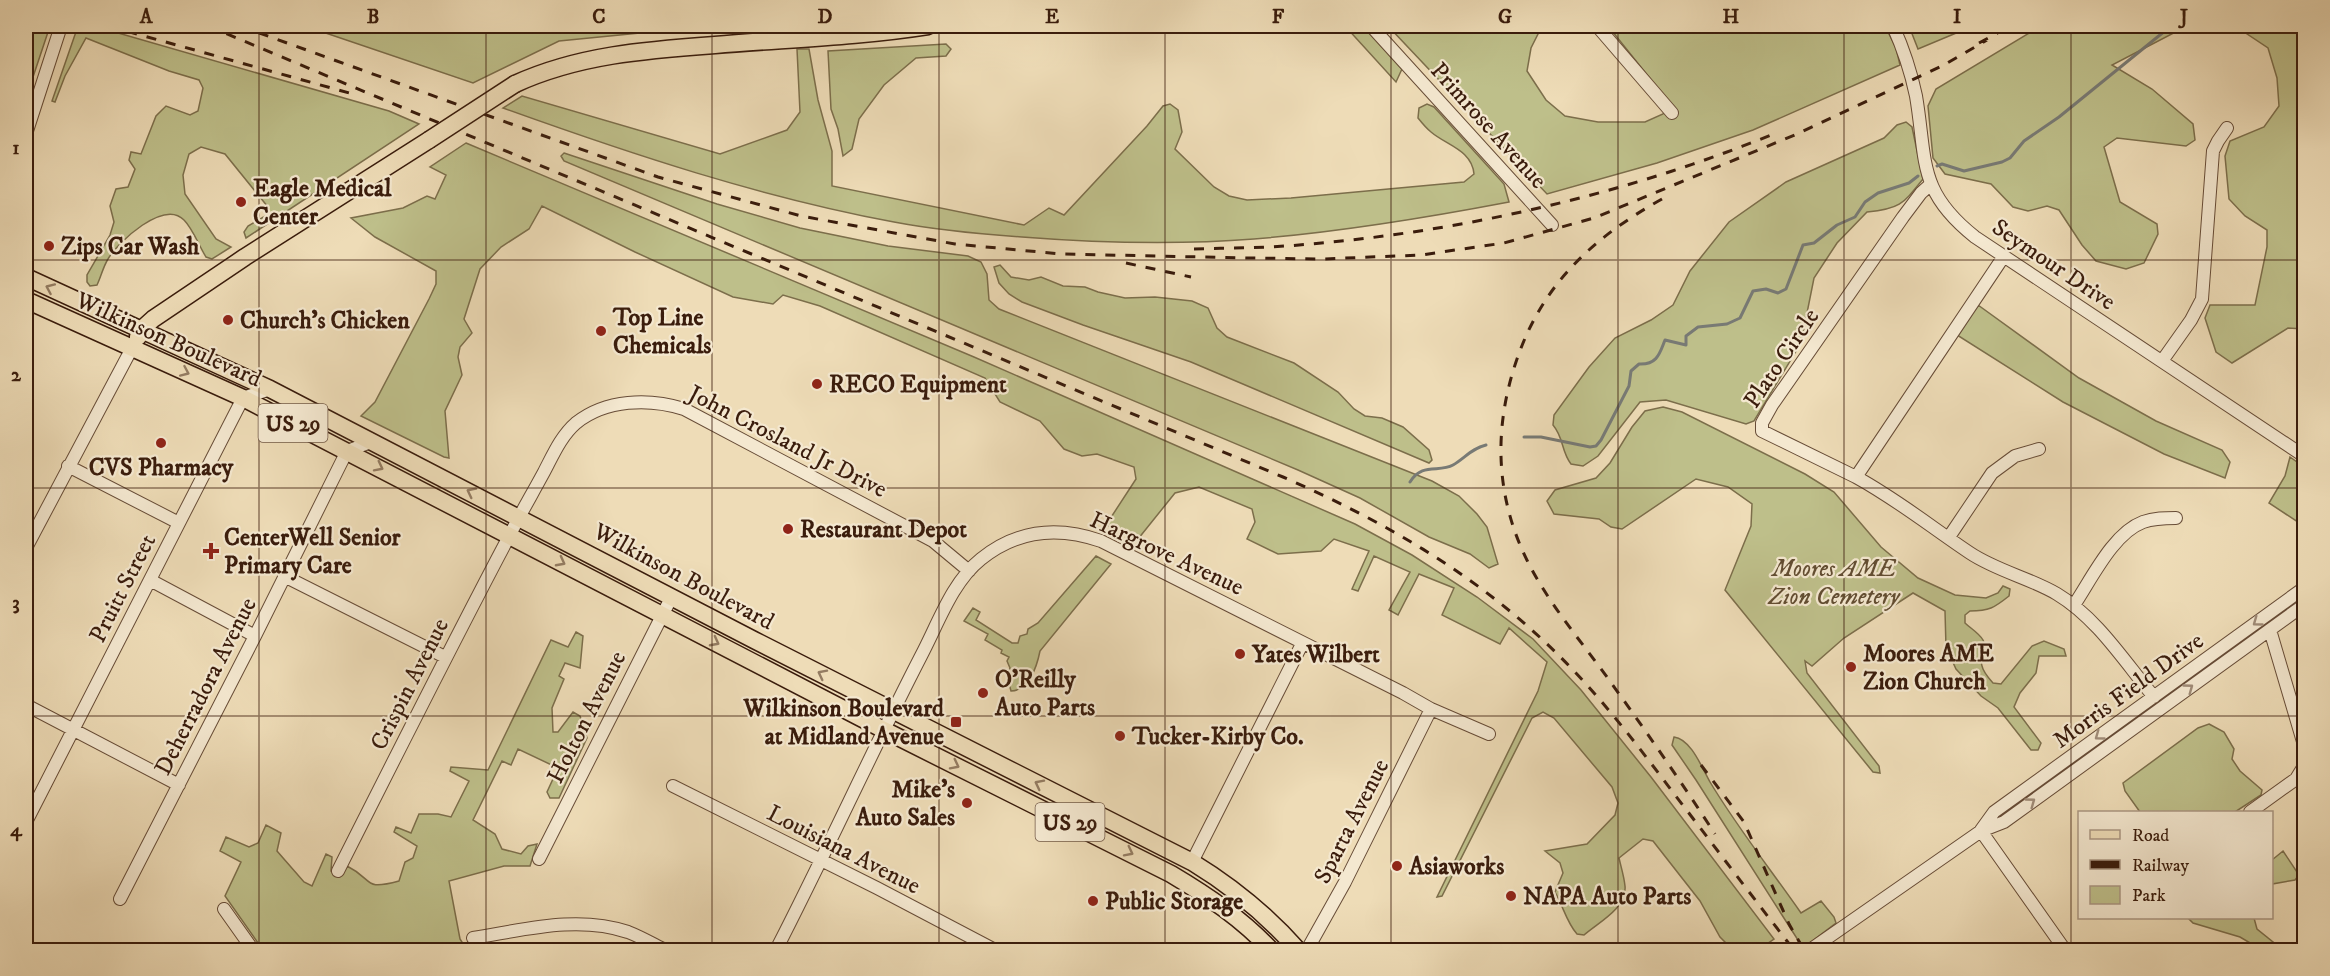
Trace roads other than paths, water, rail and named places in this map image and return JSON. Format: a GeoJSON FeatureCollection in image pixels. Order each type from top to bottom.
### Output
{"type":"FeatureCollection","features":[{"type":"Feature","properties":{"kind":"main road"},"geometry":{"type":"LineString","coordinates":[[132,348],[142,330],[153,319],[245,257],[515,84],[563,65],[620,54],[677,47],[859,34],[928,26]]}},
{"type":"Feature","properties":{"kind":"main road","name":"Wilkinson Boulevard"},"geometry":{"type":"LineString","coordinates":[[26,277],[270,388],[893,711],[1192,862],[1244,897],[1272,922],[1298,951]]}},
{"type":"Feature","properties":{"kind":"main road","name":"Wilkinson Boulevard"},"geometry":{"type":"LineString","coordinates":[[26,300],[243,398],[884,730],[1171,874],[1232,913],[1271,951]]}},
{"type":"Feature","properties":{"kind":"street"},"geometry":{"type":"LineString","coordinates":[[26,134],[61,26]]}},
{"type":"Feature","properties":{"kind":"street","name":"Primrose Avenue"},"geometry":{"type":"LineString","coordinates":[[1371,26],[1552,225]]}},
{"type":"Feature","properties":{"kind":"street"},"geometry":{"type":"LineString","coordinates":[[1597,26],[1672,113]]}},
{"type":"Feature","properties":{"kind":"street","name":"Seymour Drive"},"geometry":{"type":"LineString","coordinates":[[1893,26],[1906,58],[1914,88],[1925,167],[1940,201],[1953,218],[1975,237],[2304,456]]}},
{"type":"Feature","properties":{"kind":"street"},"geometry":{"type":"LineString","coordinates":[[2162,361],[2192,320],[2202,298],[2213,151],[2227,128]]}},
{"type":"Feature","properties":{"kind":"street","name":"Plato Circle"},"geometry":{"type":"LineString","coordinates":[[1856,477],[1766,434],[1761,429],[1762,423],[1772,405],[1903,217],[1921,193],[1931,184]]}},
{"type":"Feature","properties":{"kind":"street"},"geometry":{"type":"LineString","coordinates":[[2004,256],[1856,477],[1899,501],[1982,560],[2038,585],[2074,606],[2100,632],[2154,697]]}},
{"type":"Feature","properties":{"kind":"street"},"geometry":{"type":"LineString","coordinates":[[26,548],[132,348]]}},
{"type":"Feature","properties":{"kind":"street"},"geometry":{"type":"LineString","coordinates":[[243,398],[270,388]]}},
{"type":"Feature","properties":{"kind":"street","name":"Pruitt Street"},"geometry":{"type":"LineString","coordinates":[[26,822],[243,398]]}},
{"type":"Feature","properties":{"kind":"street","name":"John Crosland Jr Drive"},"geometry":{"type":"LineString","coordinates":[[519,517],[562,440],[575,424],[592,413],[611,406],[644,401],[666,403],[684,409],[933,541],[969,571]]}},
{"type":"Feature","properties":{"kind":"street"},"geometry":{"type":"LineString","coordinates":[[347,451],[371,442]]}},
{"type":"Feature","properties":{"kind":"street"},"geometry":{"type":"LineString","coordinates":[[1949,537],[1992,473],[2015,456],[2039,449]]}},
{"type":"Feature","properties":{"kind":"street","name":"Deherradora Avenue"},"geometry":{"type":"LineString","coordinates":[[120,899],[347,451]]}},
{"type":"Feature","properties":{"kind":"street"},"geometry":{"type":"LineString","coordinates":[[68,466],[179,522]]}},
{"type":"Feature","properties":{"kind":"street","name":"Crispin Avenue"},"geometry":{"type":"LineString","coordinates":[[338,871],[445,657],[519,517]]}},
{"type":"Feature","properties":{"kind":"street"},"geometry":{"type":"LineString","coordinates":[[2074,606],[2116,542],[2130,529],[2142,522],[2176,518]]}},
{"type":"Feature","properties":{"kind":"street","name":"Hargrove Avenue"},"geometry":{"type":"LineString","coordinates":[[776,951],[893,711],[952,597],[969,571],[979,561],[998,546],[1017,538],[1055,532],[1078,533],[1101,541],[1431,709],[1489,735]]}},
{"type":"Feature","properties":{"kind":"street"},"geometry":{"type":"LineString","coordinates":[[284,576],[445,657]]}},
{"type":"Feature","properties":{"kind":"street"},"geometry":{"type":"LineString","coordinates":[[150,580],[255,636]]}},
{"type":"Feature","properties":{"kind":"street","name":"Morris Field Drive"},"geometry":{"type":"LineString","coordinates":[[1981,831],[1994,812],[2304,588]]}},
{"type":"Feature","properties":{"kind":"street","name":"Holton Avenue"},"geometry":{"type":"LineString","coordinates":[[539,859],[672,596]]}},
{"type":"Feature","properties":{"kind":"street","name":"Morris Field Drive"},"geometry":{"type":"LineString","coordinates":[[1810,951],[1981,831],[2004,822],[2304,605]]}},
{"type":"Feature","properties":{"kind":"street"},"geometry":{"type":"LineString","coordinates":[[2270,630],[2304,745]]}},
{"type":"Feature","properties":{"kind":"street"},"geometry":{"type":"LineString","coordinates":[[1192,862],[1302,644]]}},
{"type":"Feature","properties":{"kind":"street"},"geometry":{"type":"LineString","coordinates":[[26,705],[179,785]]}},
{"type":"Feature","properties":{"kind":"street","name":"Sparta Avenue"},"geometry":{"type":"LineString","coordinates":[[1307,951],[1345,882],[1431,709]]}},
{"type":"Feature","properties":{"kind":"street"},"geometry":{"type":"LineString","coordinates":[[2253,811],[2296,779],[2304,766]]}},
{"type":"Feature","properties":{"kind":"street","name":"Louisiana Avenue"},"geometry":{"type":"LineString","coordinates":[[674,786],[822,860],[995,951]]}},
{"type":"Feature","properties":{"kind":"street"},"geometry":{"type":"LineString","coordinates":[[1981,831],[2065,951]]}},
{"type":"Feature","properties":{"kind":"street"},"geometry":{"type":"LineString","coordinates":[[224,909],[253,951]]}},
{"type":"Feature","properties":{"kind":"street"},"geometry":{"type":"LineString","coordinates":[[472,938],[583,924],[629,933],[665,951]]}},
{"type":"Feature","properties":{"kind":"waterway"},"geometry":{"type":"LineString","coordinates":[[1937,166],[1942,164],[1964,171],[2010,158],[2024,141],[2059,117],[2171,26]]}},
{"type":"Feature","properties":{"kind":"waterway"},"geometry":{"type":"LineString","coordinates":[[1524,437],[1541,437],[1590,447],[1596,446],[1629,386],[1631,371],[1639,364],[1654,360],[1660,353],[1665,340],[1686,345],[1686,336],[1698,327],[1727,324],[1740,318],[1753,291],[1766,289],[1778,293],[1786,289],[1803,245],[1814,243],[1837,225],[1855,217],[1865,202],[1878,193],[1909,183],[1918,176]]}},
{"type":"Feature","properties":{"kind":"waterway"},"geometry":{"type":"LineString","coordinates":[[1410,482],[1420,472],[1453,465],[1477,448],[1486,445]]}},
{"type":"Feature","properties":{"kind":"railway"},"geometry":{"type":"LineString","coordinates":[[108,26],[353,94]]}},
{"type":"Feature","properties":{"kind":"railway"},"geometry":{"type":"LineString","coordinates":[[208,26],[1283,477],[1354,510],[1422,548],[1486,592],[1517,617],[1546,643],[1598,697],[1794,950]]}},
{"type":"Feature","properties":{"kind":"railway"},"geometry":{"type":"LineString","coordinates":[[240,26],[658,177],[801,216],[955,244],[1061,254],[1323,259],[1421,255],[1504,243],[1594,218],[1797,134],[1942,66],[1987,40]]}},
{"type":"Feature","properties":{"kind":"railway"},"geometry":{"type":"LineString","coordinates":[[1979,43],[2010,26]]}},
{"type":"Feature","properties":{"kind":"railway"},"geometry":{"type":"LineString","coordinates":[[1194,249],[1286,246],[1360,239],[1481,220],[1542,207],[1660,175],[1776,133]]}},
{"type":"Feature","properties":{"kind":"railway"},"geometry":{"type":"LineString","coordinates":[[1662,199],[1614,229],[1593,246],[1556,285],[1541,307],[1517,359],[1509,387],[1503,415],[1502,470],[1512,524],[1536,577],[1652,740],[1715,834]]}},
{"type":"Feature","properties":{"kind":"railway"},"geometry":{"type":"LineString","coordinates":[[1126,263],[1191,277]]}},
{"type":"Feature","properties":{"kind":"railway"},"geometry":{"type":"LineString","coordinates":[[1701,765],[1744,822],[1789,924],[1804,950]]}},
{"type":"Feature","properties":{"kind":"place","name":"Eagle Medical Center"},"geometry":{"type":"Point","coordinates":[241,202]}},
{"type":"Feature","properties":{"kind":"place","name":"Zips Car Wash"},"geometry":{"type":"Point","coordinates":[49,246]}},
{"type":"Feature","properties":{"kind":"place","name":"Church's Chicken"},"geometry":{"type":"Point","coordinates":[228,320]}},
{"type":"Feature","properties":{"kind":"place","name":"Top Line Chemicals"},"geometry":{"type":"Point","coordinates":[601,331]}},
{"type":"Feature","properties":{"kind":"place","name":"RECO Equipment"},"geometry":{"type":"Point","coordinates":[817,384]}},
{"type":"Feature","properties":{"kind":"place","name":"CVS Pharmacy"},"geometry":{"type":"Point","coordinates":[161,443]}},
{"type":"Feature","properties":{"kind":"place","name":"Restaurant Depot"},"geometry":{"type":"Point","coordinates":[788,529]}},
{"type":"Feature","properties":{"kind":"place","name":"CenterWell Senior Primary Care"},"geometry":{"type":"Point","coordinates":[211,551]}},
{"type":"Feature","properties":{"kind":"place","name":"Yates Wilbert"},"geometry":{"type":"Point","coordinates":[1240,654]}},
{"type":"Feature","properties":{"kind":"place","name":"Moores AME Zion Church"},"geometry":{"type":"Point","coordinates":[1851,667]}},
{"type":"Feature","properties":{"kind":"place","name":"O'Reilly Auto Parts"},"geometry":{"type":"Point","coordinates":[983,693]}},
{"type":"Feature","properties":{"kind":"place","name":"Wilkinson Boulevard at Midland Avenue"},"geometry":{"type":"Point","coordinates":[956,722]}},
{"type":"Feature","properties":{"kind":"place","name":"Tucker-Kirby Co."},"geometry":{"type":"Point","coordinates":[1120,736]}},
{"type":"Feature","properties":{"kind":"place","name":"Mike's Auto Sales"},"geometry":{"type":"Point","coordinates":[967,803]}},
{"type":"Feature","properties":{"kind":"place","name":"Asiaworks"},"geometry":{"type":"Point","coordinates":[1397,866]}},
{"type":"Feature","properties":{"kind":"place","name":"NAPA Auto Parts"},"geometry":{"type":"Point","coordinates":[1511,896]}},
{"type":"Feature","properties":{"kind":"place","name":"Public Storage"},"geometry":{"type":"Point","coordinates":[1093,901]}},
{"type":"Feature","properties":{"kind":"park label","name":"Moores AME Zion Cemetery"},"geometry":{"type":"Point","coordinates":[1834,582]}}]}
